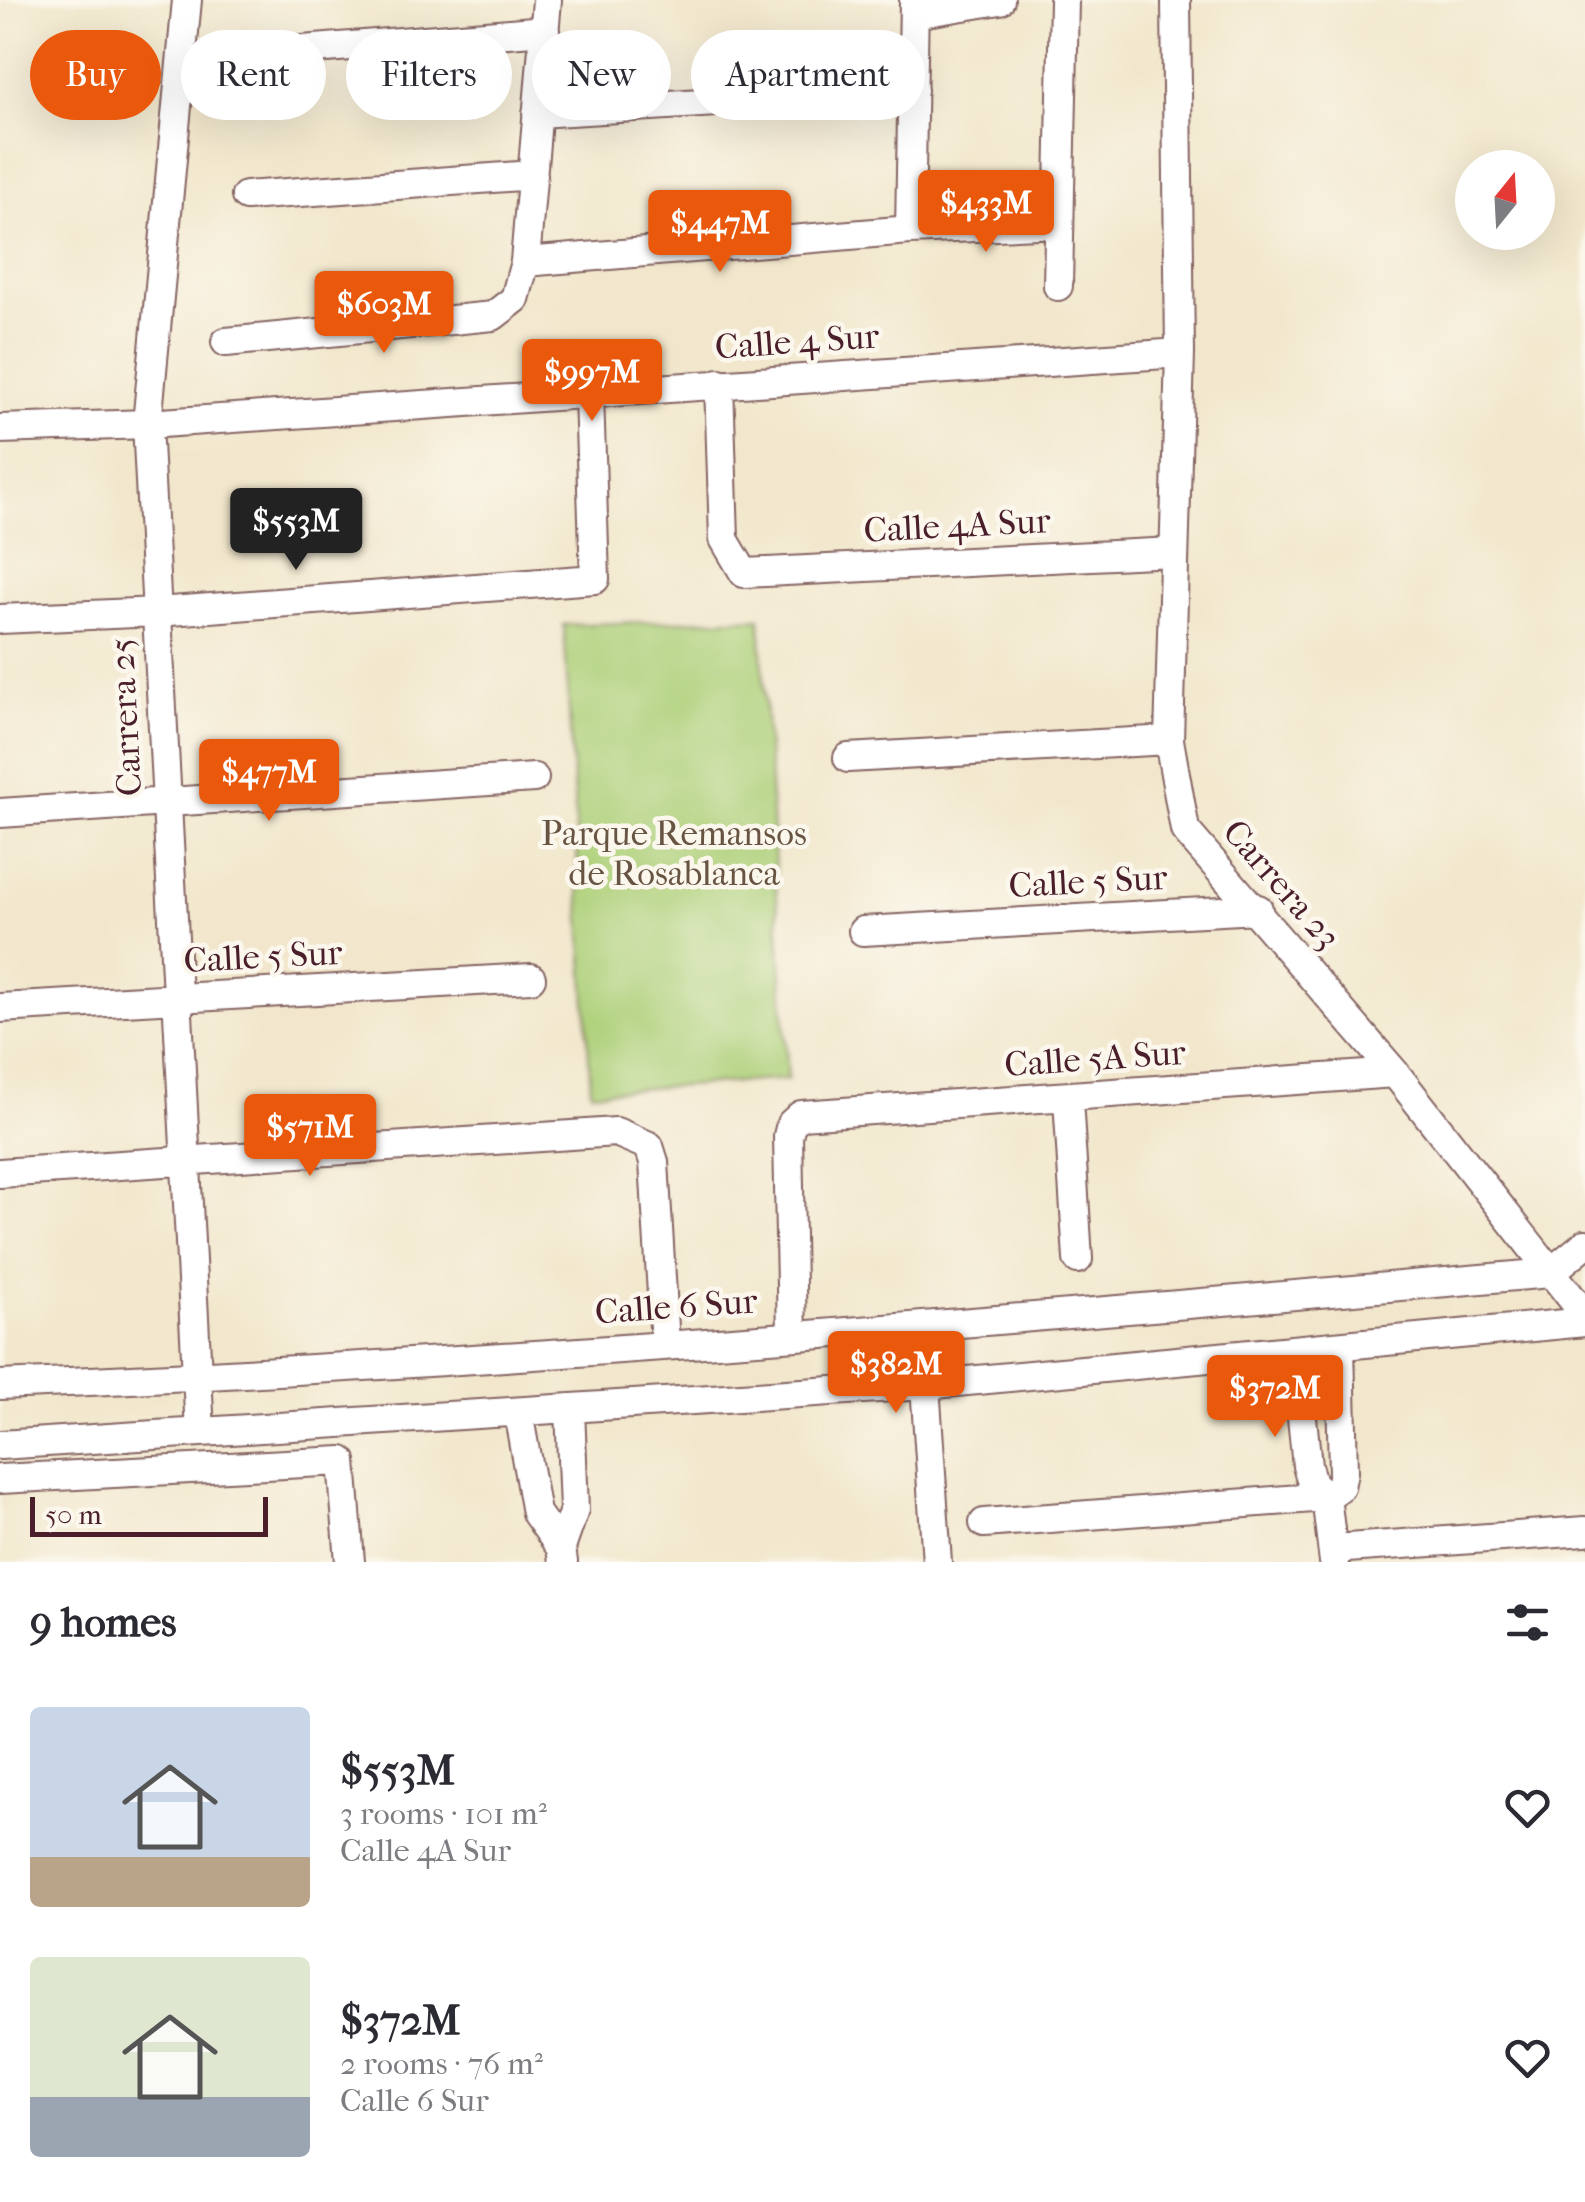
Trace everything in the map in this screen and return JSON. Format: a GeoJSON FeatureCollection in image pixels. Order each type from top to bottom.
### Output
{"type":"FeatureCollection","features":[{"type":"Feature","properties":{"kind":"street","name":"Carrera 25"},"geometry":{"type":"LineString","coordinates":[[187,0],[147,424],[200,1432]]}},
{"type":"Feature","properties":{"kind":"street"},"geometry":{"type":"LineString","coordinates":[[544,30],[547,0]]}},
{"type":"Feature","properties":{"kind":"street"},"geometry":{"type":"LineString","coordinates":[[914,7],[1000,0]]}},
{"type":"Feature","properties":{"kind":"street"},"geometry":{"type":"LineString","coordinates":[[1058,286],[1064,0]]}},
{"type":"Feature","properties":{"kind":"street","name":"Carrera 23"},"geometry":{"type":"LineString","coordinates":[[1176,0],[1180,353],[1169,740],[1185,830],[1258,909],[1395,1073],[1585,1319]]}},
{"type":"Feature","properties":{"kind":"street"},"geometry":{"type":"LineString","coordinates":[[326,48],[532,31]]}},
{"type":"Feature","properties":{"kind":"street"},"geometry":{"type":"LineString","coordinates":[[226,342],[492,316],[516,299],[525,262],[537,120]]}},
{"type":"Feature","properties":{"kind":"street"},"geometry":{"type":"LineString","coordinates":[[910,230],[912,120]]}},
{"type":"Feature","properties":{"kind":"street"},"geometry":{"type":"LineString","coordinates":[[246,196],[533,175]]}},
{"type":"Feature","properties":{"kind":"street"},"geometry":{"type":"LineString","coordinates":[[525,262],[910,230],[1060,223]]}},
{"type":"Feature","properties":{"kind":"street","name":"Calle 4 Sur"},"geometry":{"type":"LineString","coordinates":[[0,429],[147,424],[1180,353]]}},
{"type":"Feature","properties":{"kind":"street","name":"Calle 4A Sur"},"geometry":{"type":"LineString","coordinates":[[719,383],[724,539],[744,573],[1174,552]]}},
{"type":"Feature","properties":{"kind":"street"},"geometry":{"type":"LineString","coordinates":[[0,620],[594,579],[589,395]]}},
{"type":"Feature","properties":{"kind":"street"},"geometry":{"type":"LineString","coordinates":[[848,758],[1169,740]]}},
{"type":"Feature","properties":{"kind":"street"},"geometry":{"type":"LineString","coordinates":[[0,814],[534,778]]}},
{"type":"Feature","properties":{"kind":"street","name":"Calle 5 Sur"},"geometry":{"type":"LineString","coordinates":[[863,931],[1258,909]]}},
{"type":"Feature","properties":{"kind":"street","name":"Calle 5 Sur"},"geometry":{"type":"LineString","coordinates":[[0,1008],[531,978]]}},
{"type":"Feature","properties":{"kind":"street","name":"Calle 5A Sur"},"geometry":{"type":"LineString","coordinates":[[792,1336],[788,1136],[791,1124],[800,1115],[1395,1073]]}},
{"type":"Feature","properties":{"kind":"street"},"geometry":{"type":"LineString","coordinates":[[1068,1099],[1078,1259]]}},
{"type":"Feature","properties":{"kind":"street"},"geometry":{"type":"LineString","coordinates":[[0,1173],[616,1132],[648,1146],[654,1162],[665,1344]]}},
{"type":"Feature","properties":{"kind":"street"},"geometry":{"type":"LineString","coordinates":[[1550,1273],[1585,1244]]}},
{"type":"Feature","properties":{"kind":"street","name":"Calle 6 Sur"},"geometry":{"type":"LineString","coordinates":[[0,1385],[198,1376],[926,1327],[1550,1273]]}},
{"type":"Feature","properties":{"kind":"street"},"geometry":{"type":"LineString","coordinates":[[0,1445],[925,1385],[1585,1319]]}},
{"type":"Feature","properties":{"kind":"street"},"geometry":{"type":"LineString","coordinates":[[926,1327],[925,1385],[937,1562]]}},
{"type":"Feature","properties":{"kind":"street"},"geometry":{"type":"LineString","coordinates":[[984,1523],[1326,1496],[1340,1487],[1344,1472],[1340,1346]]}},
{"type":"Feature","properties":{"kind":"street"},"geometry":{"type":"LineString","coordinates":[[1295,1350],[1306,1466],[1312,1484],[1326,1496],[1334,1556],[1585,1531]]}},
{"type":"Feature","properties":{"kind":"street"},"geometry":{"type":"LineString","coordinates":[[562,1555],[574,1510],[570,1408]]}},
{"type":"Feature","properties":{"kind":"street"},"geometry":{"type":"LineString","coordinates":[[518,1412],[536,1513],[562,1555]]}},
{"type":"Feature","properties":{"kind":"street"},"geometry":{"type":"LineString","coordinates":[[0,1479],[342,1460],[350,1562]]}},
{"type":"Feature","properties":{"kind":"green space","name":"Parque Remansos de Rosablanca"},"geometry":{"type":"Polygon","coordinates":[[[760,618],[788,1079],[591,1092],[564,625],[760,618]]]}}]}
